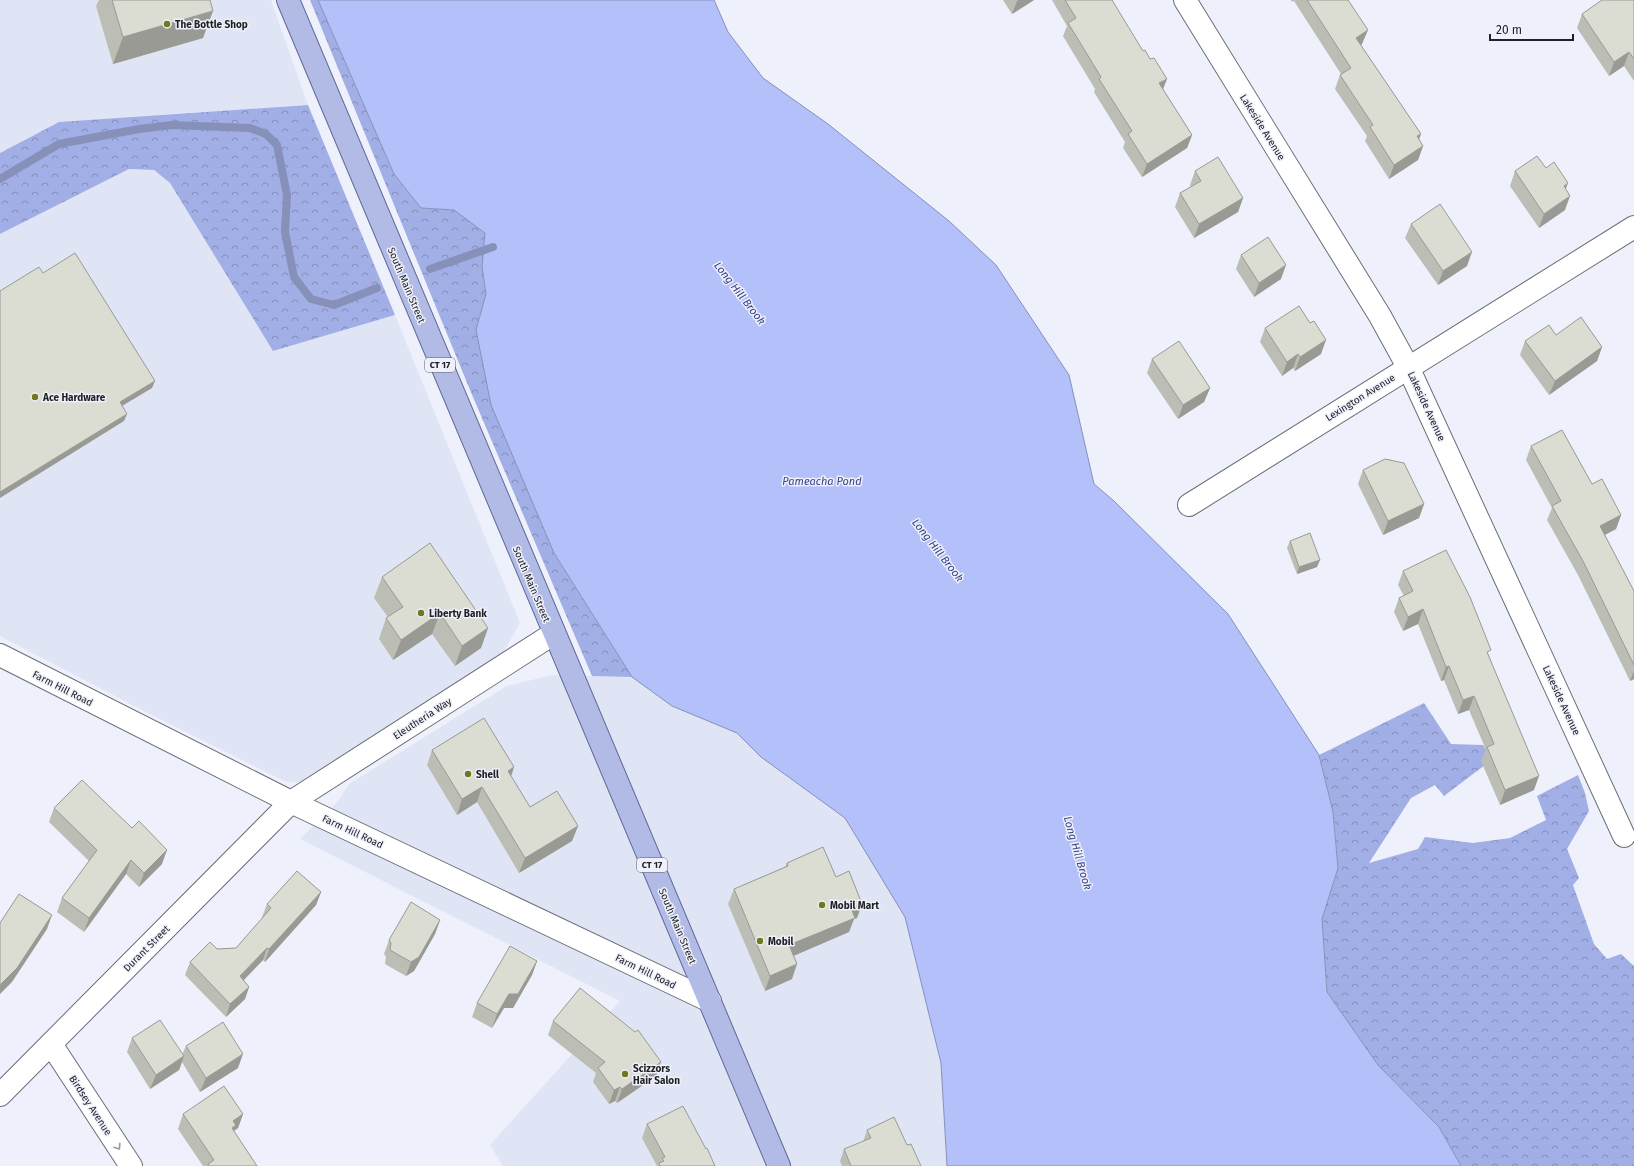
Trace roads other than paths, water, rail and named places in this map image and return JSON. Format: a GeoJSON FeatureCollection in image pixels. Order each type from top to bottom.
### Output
{"type":"FeatureCollection","features":[{"type":"Feature","properties":{"kind":"main road","name":"South Main Street"},"geometry":{"type":"LineString","coordinates":[[288,0],[553,634],[779,1166]]}},
{"type":"Feature","properties":{"kind":"street","name":"Lakeside Avenue"},"geometry":{"type":"LineString","coordinates":[[1185,0],[1380,316],[1408,367],[1624,836]]}},
{"type":"Feature","properties":{"kind":"street","name":"Lexington Avenue"},"geometry":{"type":"LineString","coordinates":[[1189,505],[1634,227]]}},
{"type":"Feature","properties":{"kind":"street","name":"Eleutheria Way"},"geometry":{"type":"LineString","coordinates":[[291,802],[553,634]]}},
{"type":"Feature","properties":{"kind":"street","name":"Farm Hill Road"},"geometry":{"type":"LineString","coordinates":[[0,655],[291,802],[710,1001]]}},
{"type":"Feature","properties":{"kind":"street","name":"Durant Street"},"geometry":{"type":"LineString","coordinates":[[0,1095],[291,802]]}},
{"type":"Feature","properties":{"kind":"street","name":"Birdsey Avenue"},"geometry":{"type":"LineString","coordinates":[[51,1044],[131,1166]]}},
{"type":"Feature","properties":{"kind":"water","name":"Pameacha Pond"},"geometry":{"type":"Polygon","coordinates":[[[318,0],[714,0],[728,32],[763,78],[828,124],[949,221],[996,265],[1069,375],[1094,484],[1114,501],[1228,614],[1319,755],[1333,812],[1338,868],[1322,919],[1327,992],[1378,1065],[1439,1127],[1461,1166],[947,1166],[941,1063],[905,917],[845,818],[761,757],[737,733],[672,706],[632,677],[554,553],[491,405],[476,330],[486,294],[482,267],[485,233],[454,210],[421,208],[394,174],[318,0]]]}},
{"type":"Feature","properties":{"kind":"waterway"},"geometry":{"type":"LineString","coordinates":[[0,179],[59,144],[139,129],[172,125],[250,128],[266,134],[277,145],[287,195],[285,232],[294,277],[311,299],[334,305],[377,288]]}},
{"type":"Feature","properties":{"kind":"waterway"},"geometry":{"type":"LineString","coordinates":[[430,269],[493,247]]}},
{"type":"Feature","properties":{"kind":"place","name":"The Bottle Shop"},"geometry":{"type":"Point","coordinates":[167,24]}},
{"type":"Feature","properties":{"kind":"place","name":"Ace Hardware"},"geometry":{"type":"Point","coordinates":[35,397]}},
{"type":"Feature","properties":{"kind":"place","name":"Liberty Bank"},"geometry":{"type":"Point","coordinates":[421,613]}},
{"type":"Feature","properties":{"kind":"place","name":"Shell"},"geometry":{"type":"Point","coordinates":[468,774]}},
{"type":"Feature","properties":{"kind":"place","name":"Mobil Mart"},"geometry":{"type":"Point","coordinates":[822,905]}},
{"type":"Feature","properties":{"kind":"place","name":"Mobil"},"geometry":{"type":"Point","coordinates":[760,941]}},
{"type":"Feature","properties":{"kind":"place","name":"Scizzors Hair Salon"},"geometry":{"type":"Point","coordinates":[625,1074]}},
{"type":"Feature","properties":{"kind":"water label","name":"Long Hill Brook"},"geometry":{"type":"Point","coordinates":[740,293]}},
{"type":"Feature","properties":{"kind":"water label","name":"Long Hill Brook"},"geometry":{"type":"Point","coordinates":[938,550]}},
{"type":"Feature","properties":{"kind":"water label","name":"Long Hill Brook"},"geometry":{"type":"Point","coordinates":[1078,853]}}]}
